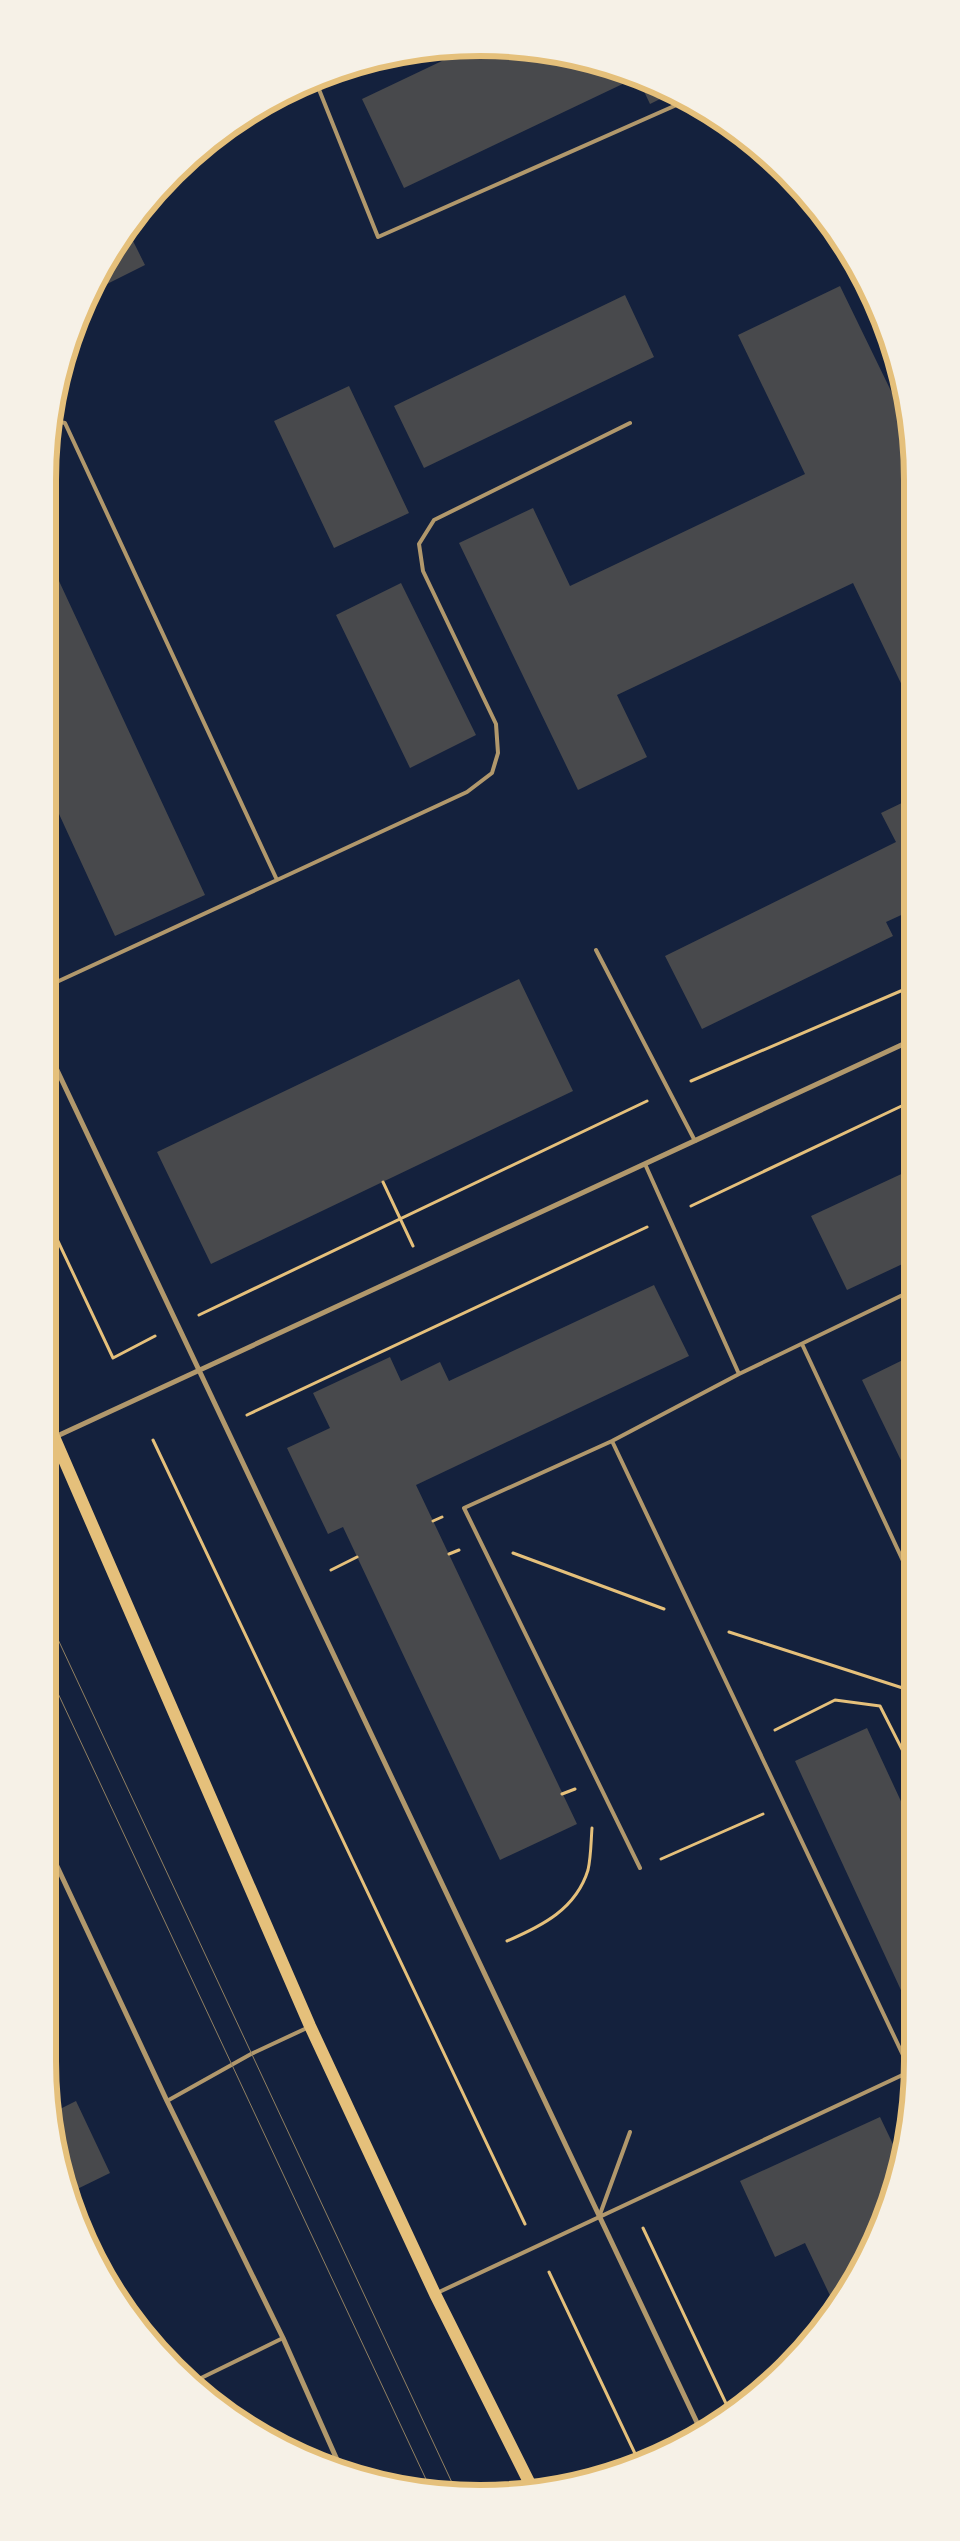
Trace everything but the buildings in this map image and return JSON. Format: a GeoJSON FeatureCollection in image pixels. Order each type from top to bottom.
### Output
{"type":"FeatureCollection","features":[{"type":"Feature","properties":{"kind":"main road"},"geometry":{"type":"LineString","coordinates":[[56,1450],[310,2026],[435,2294],[529,2482]]}},
{"type":"Feature","properties":{"kind":"street"},"geometry":{"type":"LineString","coordinates":[[56,1437],[904,1044]]}},
{"type":"Feature","properties":{"kind":"street"},"geometry":{"type":"LineString","coordinates":[[56,1068],[698,2424]]}},
{"type":"Feature","properties":{"kind":"street"},"geometry":{"type":"LineString","coordinates":[[56,1864],[167,2101],[283,2338],[337,2459]]}},
{"type":"Feature","properties":{"kind":"lane"},"geometry":{"type":"LineString","coordinates":[[319,89],[378,237],[677,105]]}},
{"type":"Feature","properties":{"kind":"lane"},"geometry":{"type":"LineString","coordinates":[[60,422],[65,423],[277,880]]}},
{"type":"Feature","properties":{"kind":"lane"},"geometry":{"type":"LineString","coordinates":[[56,982],[467,792],[492,773],[498,753],[496,724],[423,571],[420,544],[434,520],[630,423]]}},
{"type":"Feature","properties":{"kind":"lane"},"geometry":{"type":"LineString","coordinates":[[596,950],[695,1141]]}},
{"type":"Feature","properties":{"kind":"lane"},"geometry":{"type":"LineString","coordinates":[[645,1164],[739,1374]]}},
{"type":"Feature","properties":{"kind":"lane"},"geometry":{"type":"LineString","coordinates":[[640,1868],[464,1508],[612,1441],[739,1374],[904,1294]]}},
{"type":"Feature","properties":{"kind":"lane"},"geometry":{"type":"LineString","coordinates":[[802,1344],[904,1563]]}},
{"type":"Feature","properties":{"kind":"lane"},"geometry":{"type":"LineString","coordinates":[[612,1441],[904,2056]]}},
{"type":"Feature","properties":{"kind":"lane"},"geometry":{"type":"LineString","coordinates":[[167,2101],[251,2054],[310,2026]]}},
{"type":"Feature","properties":{"kind":"lane"},"geometry":{"type":"LineString","coordinates":[[435,2294],[904,2075]]}},
{"type":"Feature","properties":{"kind":"lane"},"geometry":{"type":"LineString","coordinates":[[600,2217],[630,2132]]}},
{"type":"Feature","properties":{"kind":"lane"},"geometry":{"type":"LineString","coordinates":[[200,2379],[283,2338]]}},
{"type":"Feature","properties":{"kind":"path"},"geometry":{"type":"LineString","coordinates":[[56,1237],[113,1358],[400,1218],[670,1090],[904,990]]}},
{"type":"Feature","properties":{"kind":"path"},"geometry":{"type":"LineString","coordinates":[[224,1426],[904,1105]]}},
{"type":"Feature","properties":{"kind":"path"},"geometry":{"type":"LineString","coordinates":[[383,1182],[423,1266]]}},
{"type":"Feature","properties":{"kind":"path"},"geometry":{"type":"LineString","coordinates":[[153,1440],[525,2224]]}},
{"type":"Feature","properties":{"kind":"path"},"geometry":{"type":"LineString","coordinates":[[331,1570],[357,1557]]}},
{"type":"Feature","properties":{"kind":"path"},"geometry":{"type":"LineString","coordinates":[[754,1740],[835,1700],[880,1706],[904,1754]]}},
{"type":"Feature","properties":{"kind":"path"},"geometry":{"type":"LineString","coordinates":[[507,1941],[542,1925],[571,1903],[588,1870],[597,1779]]}},
{"type":"Feature","properties":{"kind":"path"},"geometry":{"type":"LineString","coordinates":[[640,1868],[784,1804]]}},
{"type":"Feature","properties":{"kind":"path"},"geometry":{"type":"LineString","coordinates":[[643,2228],[727,2405]]}},
{"type":"Feature","properties":{"kind":"path"},"geometry":{"type":"LineString","coordinates":[[549,2272],[635,2455]]}},
{"type":"Feature","properties":{"kind":"tram line"},"geometry":{"type":"LineString","coordinates":[[56,1635],[453,2484]]}},
{"type":"Feature","properties":{"kind":"tram line"},"geometry":{"type":"LineString","coordinates":[[56,1689],[427,2481]]}}]}
